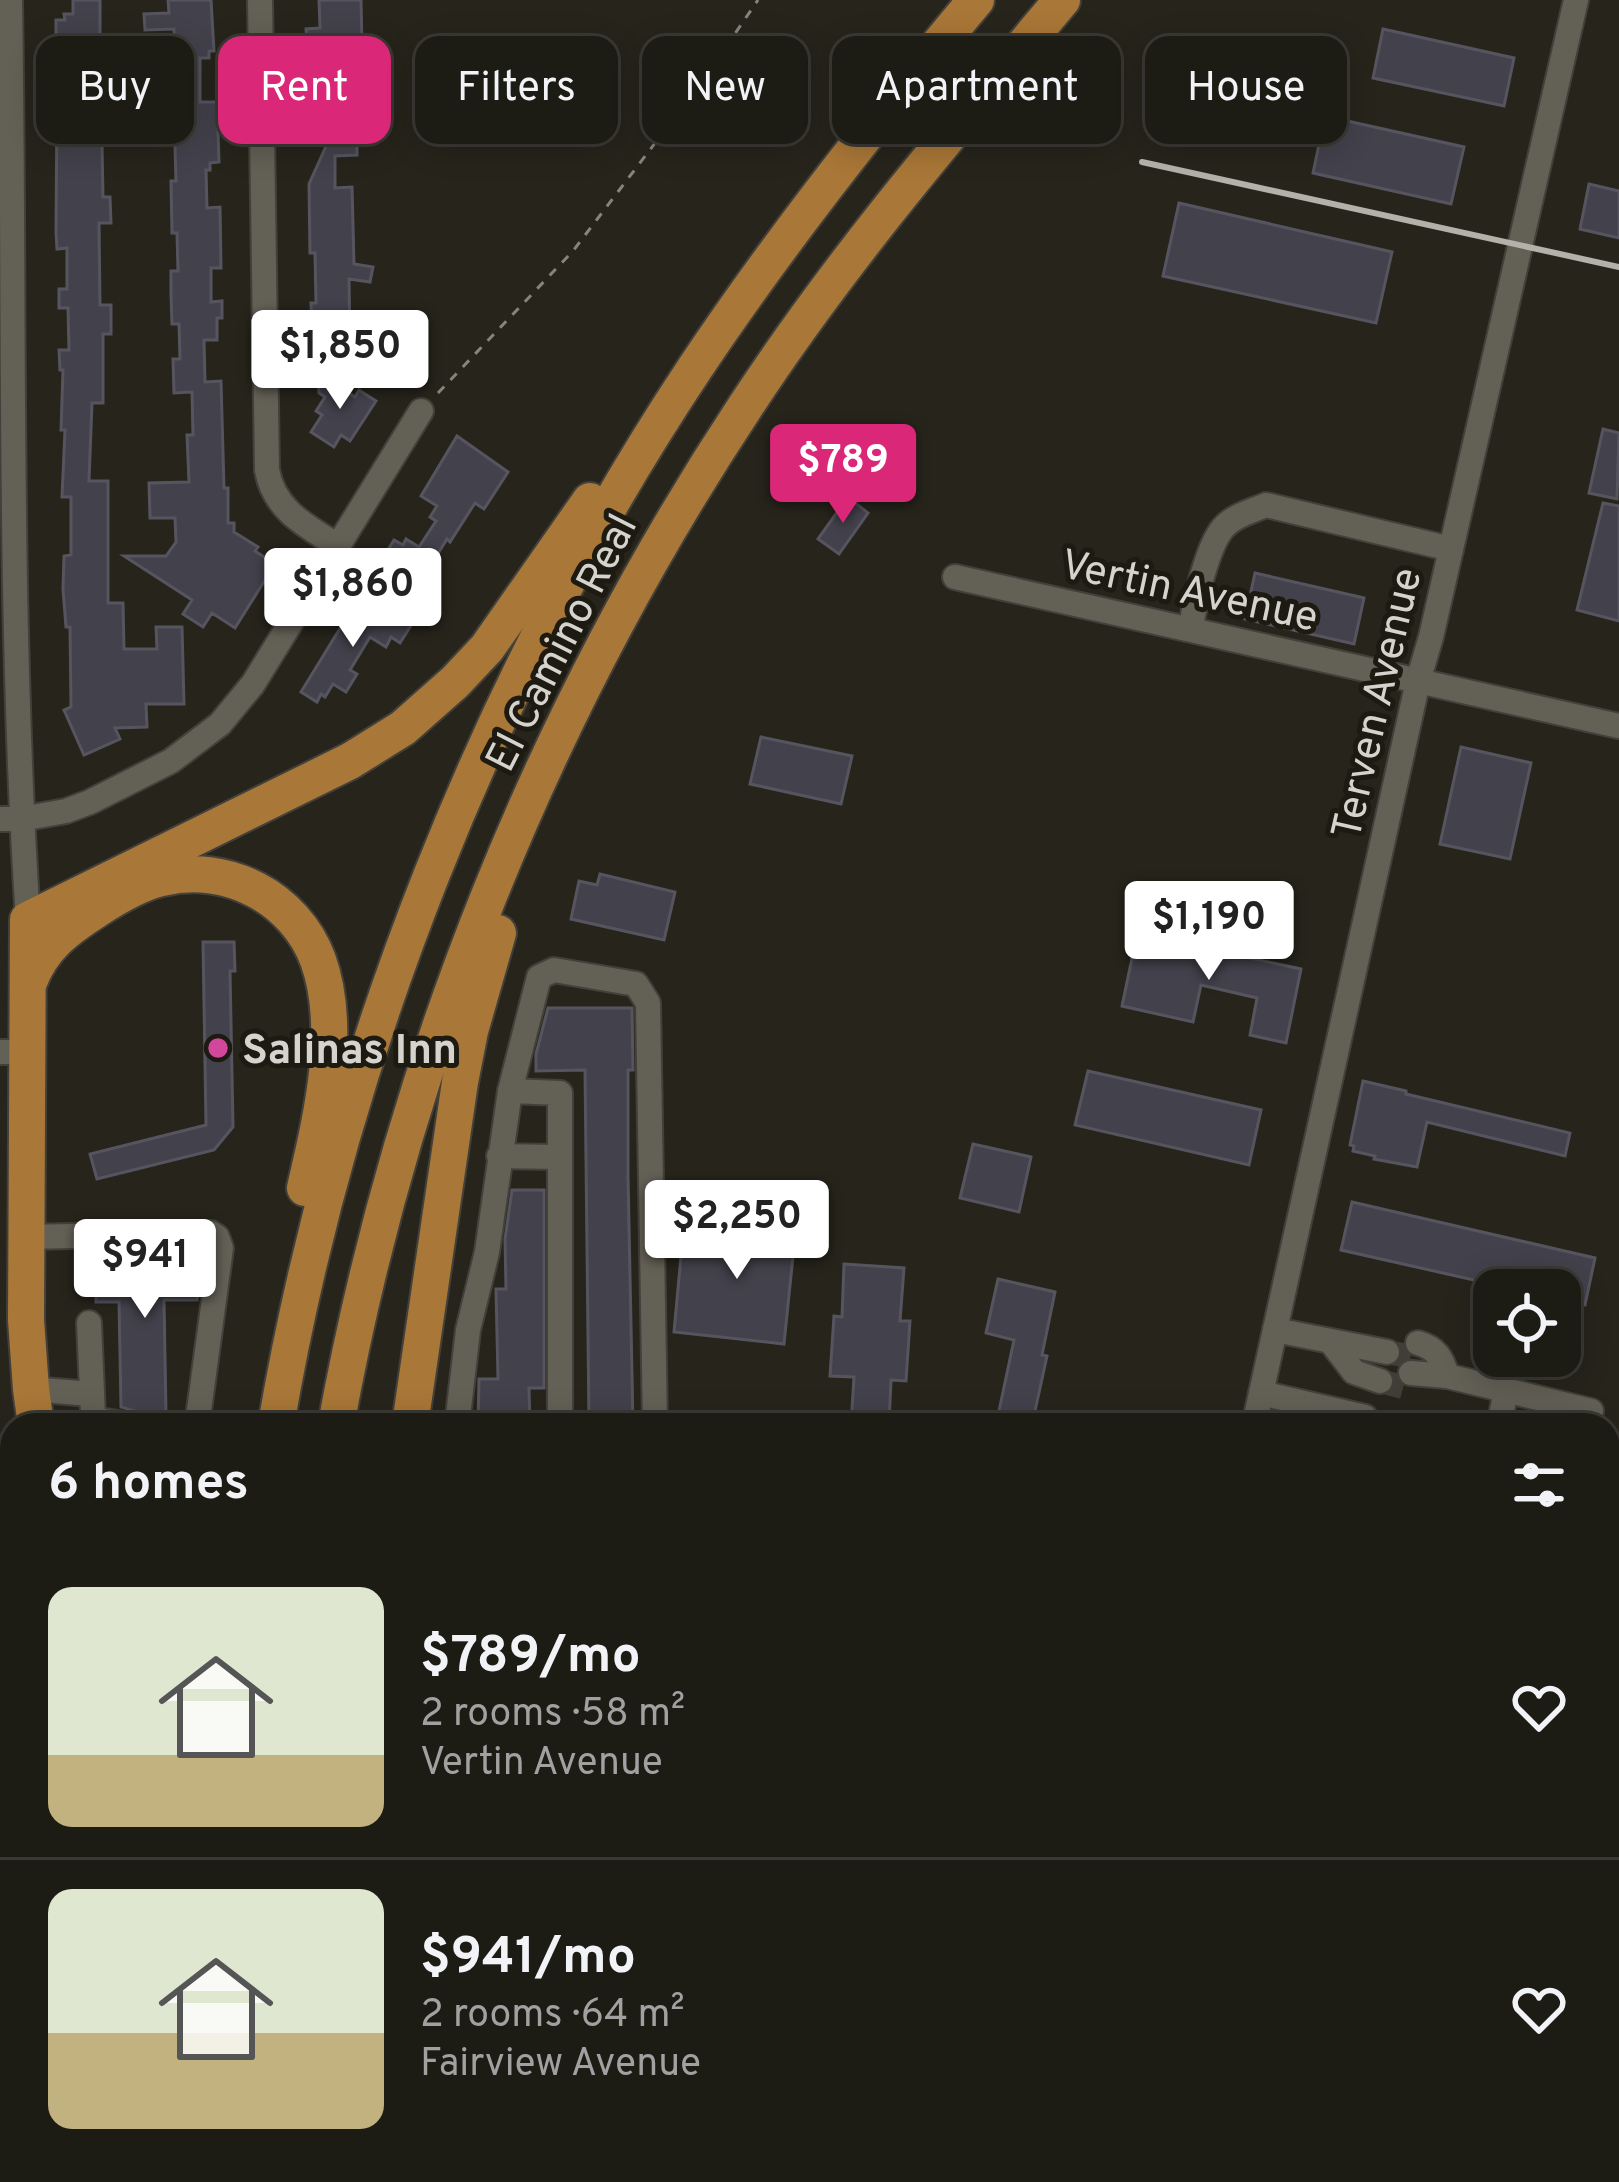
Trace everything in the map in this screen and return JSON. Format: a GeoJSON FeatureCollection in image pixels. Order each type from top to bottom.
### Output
{"type":"FeatureCollection","features":[{"type":"Feature","properties":{"kind":"highway","name":"El Camino Real"},"geometry":{"type":"LineString","coordinates":[[278,1413],[318,1225],[396,969],[446,843],[557,604],[693,371],[770,259],[976,0]]}},
{"type":"Feature","properties":{"kind":"highway","name":"El Camino Real"},"geometry":{"type":"LineString","coordinates":[[1032,36],[1062,0]]}},
{"type":"Feature","properties":{"kind":"highway"},"geometry":{"type":"LineString","coordinates":[[1040,36],[1076,0]]}},
{"type":"Feature","properties":{"kind":"highway","name":"El Camino Real"},"geometry":{"type":"LineString","coordinates":[[339,1413],[376,1241],[410,1116],[452,990],[553,747],[674,518],[758,387],[943,144]]}},
{"type":"Feature","properties":{"kind":"highway"},"geometry":{"type":"LineString","coordinates":[[33,1407],[13,1052],[26,991],[28,920],[350,761],[421,714],[487,648],[598,491],[693,371]]}},
{"type":"Feature","properties":{"kind":"highway"},"geometry":{"type":"LineString","coordinates":[[412,1413],[470,1031],[520,867],[611,632]]}},
{"type":"Feature","properties":{"kind":"highway"},"geometry":{"type":"LineString","coordinates":[[26,991],[40,958],[72,925],[119,896],[166,877],[215,876],[249,885],[277,902],[301,928],[322,974],[328,1037],[320,1125],[300,1210],[288,1353]]}},
{"type":"Feature","properties":{"kind":"street"},"geometry":{"type":"LineString","coordinates":[[10,0],[6,49],[11,819],[28,920]]}},
{"type":"Feature","properties":{"kind":"street"},"geometry":{"type":"LineString","coordinates":[[260,0],[268,478],[290,515],[338,546]]}},
{"type":"Feature","properties":{"kind":"street","name":"Terven Avenue"},"geometry":{"type":"LineString","coordinates":[[1256,1413],[1418,681],[1576,0]]}},
{"type":"Feature","properties":{"kind":"street"},"geometry":{"type":"LineString","coordinates":[[11,819],[66,811],[90,802],[171,761],[211,733],[253,684],[421,412]]}},
{"type":"Feature","properties":{"kind":"street"},"geometry":{"type":"LineString","coordinates":[[1191,629],[1208,559],[1224,527],[1266,505],[1451,549]]}},
{"type":"Feature","properties":{"kind":"street","name":"Vertin Avenue"},"geometry":{"type":"LineString","coordinates":[[955,577],[1619,726]]}},
{"type":"Feature","properties":{"kind":"street"},"geometry":{"type":"LineString","coordinates":[[459,1413],[468,1330],[487,1252],[510,1091],[538,977],[554,970],[636,984],[648,1003],[655,1413]]}},
{"type":"Feature","properties":{"kind":"street"},"geometry":{"type":"LineString","coordinates":[[510,1091],[560,1093],[560,1413]]}},
{"type":"Feature","properties":{"kind":"street"},"geometry":{"type":"LineString","coordinates":[[499,1156],[560,1157]]}},
{"type":"Feature","properties":{"kind":"street"},"geometry":{"type":"LineString","coordinates":[[26,1237],[211,1233],[217,1237],[221,1248],[199,1413]]}},
{"type":"Feature","properties":{"kind":"street"},"geometry":{"type":"LineString","coordinates":[[89,1323],[93,1413]]}},
{"type":"Feature","properties":{"kind":"street"},"geometry":{"type":"LineString","coordinates":[[1274,1330],[1331,1342],[1364,1333],[1385,1359],[1354,1372],[1331,1342]]}},
{"type":"Feature","properties":{"kind":"street"},"geometry":{"type":"LineString","coordinates":[[1429,1346],[1439,1354],[1447,1376],[1426,1391],[1412,1365],[1429,1346]]}},
{"type":"Feature","properties":{"kind":"street"},"geometry":{"type":"LineString","coordinates":[[1447,1376],[1591,1413]]}},
{"type":"Feature","properties":{"kind":"street"},"geometry":{"type":"LineString","coordinates":[[1501,1413],[1506,1391]]}},
{"type":"Feature","properties":{"kind":"street"},"geometry":{"type":"LineString","coordinates":[[1261,1393],[1348,1413]]}},
{"type":"Feature","properties":{"kind":"street"},"geometry":{"type":"LineString","coordinates":[[33,1407],[90,1394]]}},
{"type":"Feature","properties":{"kind":"path"},"geometry":{"type":"LineString","coordinates":[[421,412],[573,251],[758,0]]}},
{"type":"Feature","properties":{"kind":"building"},"geometry":{"type":"Polygon","coordinates":[[[73,0],[100,0],[100,36],[56,36],[56,20],[73,14],[73,0]]]}},
{"type":"Feature","properties":{"kind":"building"},"geometry":{"type":"Polygon","coordinates":[[[168,0],[211,0],[214,51],[209,51],[209,58],[200,58],[200,102],[217,102],[219,162],[210,163],[206,170],[207,208],[220,207],[221,268],[211,268],[211,302],[222,301],[222,318],[217,318],[217,340],[204,340],[205,382],[221,381],[228,523],[234,523],[234,532],[275,564],[235,628],[212,613],[203,627],[183,614],[192,600],[124,556],[166,556],[176,542],[175,518],[150,518],[149,483],[189,482],[187,435],[193,435],[192,392],[174,393],[173,359],[180,359],[179,324],[172,324],[171,271],[178,271],[171,181],[176,181],[175,144],[194,144],[194,36],[174,36],[174,29],[145,30],[144,14],[169,13],[168,0]]]}},
{"type":"Feature","properties":{"kind":"building"},"geometry":{"type":"Polygon","coordinates":[[[319,0],[361,0],[362,36],[306,36],[306,29],[320,28],[319,0]]]}},
{"type":"Feature","properties":{"kind":"building"},"geometry":{"type":"Polygon","coordinates":[[[1383,29],[1514,58],[1504,106],[1373,78],[1383,29]]]}},
{"type":"Feature","properties":{"kind":"building"},"geometry":{"type":"Polygon","coordinates":[[[1347,121],[1464,147],[1451,204],[1313,173],[1319,144],[1347,144],[1347,121]]]}},
{"type":"Feature","properties":{"kind":"building"},"geometry":{"type":"Polygon","coordinates":[[[57,144],[102,144],[103,197],[110,197],[111,223],[99,223],[100,305],[111,305],[111,334],[103,334],[103,403],[92,403],[89,481],[108,481],[108,603],[123,603],[124,649],[157,649],[156,627],[182,627],[184,704],[146,704],[147,727],[115,728],[120,739],[84,755],[64,710],[71,707],[70,627],[66,627],[63,589],[64,556],[71,555],[71,497],[62,497],[65,430],[61,430],[59,350],[69,350],[68,308],[59,308],[59,289],[67,289],[67,248],[57,249],[57,144]]]}},
{"type":"Feature","properties":{"kind":"building"},"geometry":{"type":"Polygon","coordinates":[[[327,144],[357,144],[357,155],[335,156],[335,188],[352,187],[354,264],[373,267],[370,282],[349,279],[350,348],[341,348],[342,357],[313,357],[315,253],[310,253],[309,184],[327,144]]]}},
{"type":"Feature","properties":{"kind":"building"},"geometry":{"type":"Polygon","coordinates":[[[1589,184],[1619,191],[1619,238],[1580,229],[1589,184]]]}},
{"type":"Feature","properties":{"kind":"building"},"geometry":{"type":"Polygon","coordinates":[[[1179,203],[1392,252],[1376,323],[1163,276],[1179,203]]]}},
{"type":"Feature","properties":{"kind":"building"},"geometry":{"type":"Polygon","coordinates":[[[317,373],[355,397],[359,390],[376,401],[350,441],[341,435],[334,447],[311,432],[322,415],[316,411],[325,397],[319,393],[317,373]]]}},
{"type":"Feature","properties":{"kind":"building"},"geometry":{"type":"Polygon","coordinates":[[[1603,429],[1619,433],[1617,499],[1589,493],[1603,429]]]}},
{"type":"Feature","properties":{"kind":"building"},"geometry":{"type":"Polygon","coordinates":[[[457,436],[508,472],[484,509],[475,503],[420,583],[415,581],[408,593],[378,575],[384,565],[380,563],[394,540],[403,545],[406,539],[419,547],[436,521],[430,517],[437,506],[421,496],[457,436]]]}},
{"type":"Feature","properties":{"kind":"building"},"geometry":{"type":"Polygon","coordinates":[[[848,497],[868,513],[839,554],[818,539],[848,497]]]}},
{"type":"Feature","properties":{"kind":"building"},"geometry":{"type":"Polygon","coordinates":[[[1603,503],[1619,506],[1619,621],[1577,610],[1603,503]]]}},
{"type":"Feature","properties":{"kind":"building"},"geometry":{"type":"Polygon","coordinates":[[[1255,573],[1364,598],[1354,644],[1245,619],[1255,573]]]}},
{"type":"Feature","properties":{"kind":"building"},"geometry":{"type":"Polygon","coordinates":[[[383,606],[412,624],[400,643],[391,637],[386,647],[370,637],[350,670],[357,674],[346,692],[333,684],[317,702],[301,692],[350,612],[365,622],[383,606]]]}},
{"type":"Feature","properties":{"kind":"building"},"geometry":{"type":"Polygon","coordinates":[[[761,737],[852,756],[841,804],[750,784],[761,737]]]}},
{"type":"Feature","properties":{"kind":"building"},"geometry":{"type":"Polygon","coordinates":[[[1461,747],[1531,763],[1510,859],[1440,844],[1461,747]]]}},
{"type":"Feature","properties":{"kind":"building"},"geometry":{"type":"Polygon","coordinates":[[[600,874],[675,892],[664,940],[571,919],[579,881],[597,885],[600,874]]]}},
{"type":"Feature","properties":{"kind":"building"},"geometry":{"type":"Polygon","coordinates":[[[1137,934],[1301,969],[1286,1043],[1250,1035],[1257,998],[1201,985],[1193,1022],[1122,1006],[1137,934]]]}},
{"type":"Feature","properties":{"kind":"building","name":"Salinas Inn"},"geometry":{"type":"Polygon","coordinates":[[[203,942],[234,942],[235,971],[230,971],[233,1127],[214,1150],[97,1179],[90,1154],[206,1125],[203,942]]]}},
{"type":"Feature","properties":{"kind":"building"},"geometry":{"type":"Polygon","coordinates":[[[548,1008],[632,1008],[628,1176],[633,1413],[589,1413],[585,1070],[536,1071],[548,1008]]]}},
{"type":"Feature","properties":{"kind":"building"},"geometry":{"type":"Polygon","coordinates":[[[1088,1071],[1261,1110],[1249,1165],[1075,1125],[1088,1071]]]}},
{"type":"Feature","properties":{"kind":"building"},"geometry":{"type":"Polygon","coordinates":[[[1363,1081],[1570,1133],[1565,1156],[1427,1122],[1417,1167],[1374,1159],[1353,1151],[1350,1145],[1363,1081]]]}},
{"type":"Feature","properties":{"kind":"building"},"geometry":{"type":"Polygon","coordinates":[[[973,1144],[1031,1157],[1019,1212],[960,1198],[973,1144]]]}},
{"type":"Feature","properties":{"kind":"building"},"geometry":{"type":"Polygon","coordinates":[[[512,1190],[544,1190],[544,1388],[529,1388],[530,1413],[478,1413],[479,1379],[498,1379],[496,1289],[506,1289],[505,1239],[512,1190]]]}},
{"type":"Feature","properties":{"kind":"building"},"geometry":{"type":"Polygon","coordinates":[[[749,1198],[778,1200],[775,1244],[794,1246],[784,1344],[674,1332],[683,1234],[746,1241],[749,1198]]]}},
{"type":"Feature","properties":{"kind":"building"},"geometry":{"type":"Polygon","coordinates":[[[1352,1202],[1595,1258],[1585,1305],[1581,1304],[1581,1269],[1473,1269],[1473,1280],[1341,1250],[1352,1202]]]}},
{"type":"Feature","properties":{"kind":"building"},"geometry":{"type":"Polygon","coordinates":[[[203,1259],[197,1300],[164,1300],[166,1413],[121,1407],[119,1302],[96,1302],[96,1260],[203,1259]]]}},
{"type":"Feature","properties":{"kind":"building"},"geometry":{"type":"Polygon","coordinates":[[[844,1264],[904,1268],[900,1321],[910,1321],[906,1381],[891,1380],[890,1413],[852,1413],[854,1377],[830,1376],[834,1316],[842,1317],[844,1264]]]}},
{"type":"Feature","properties":{"kind":"building"},"geometry":{"type":"Polygon","coordinates":[[[998,1279],[1055,1292],[1035,1413],[999,1413],[1014,1340],[986,1333],[998,1279]]]}},
{"type":"Feature","properties":{"kind":"tunnel"},"geometry":{"type":"LineString","coordinates":[[1387,1352],[1414,1357]]}},
{"type":"Feature","properties":{"kind":"tunnel"},"geometry":{"type":"LineString","coordinates":[[1380,1381],[1407,1388]]}},
{"type":"Feature","properties":{"kind":"railway"},"geometry":{"type":"LineString","coordinates":[[1142,162],[1619,267]]}},
{"type":"Feature","properties":{"kind":"place","name":"Salinas Inn"},"geometry":{"type":"Point","coordinates":[218,1048]}}]}
